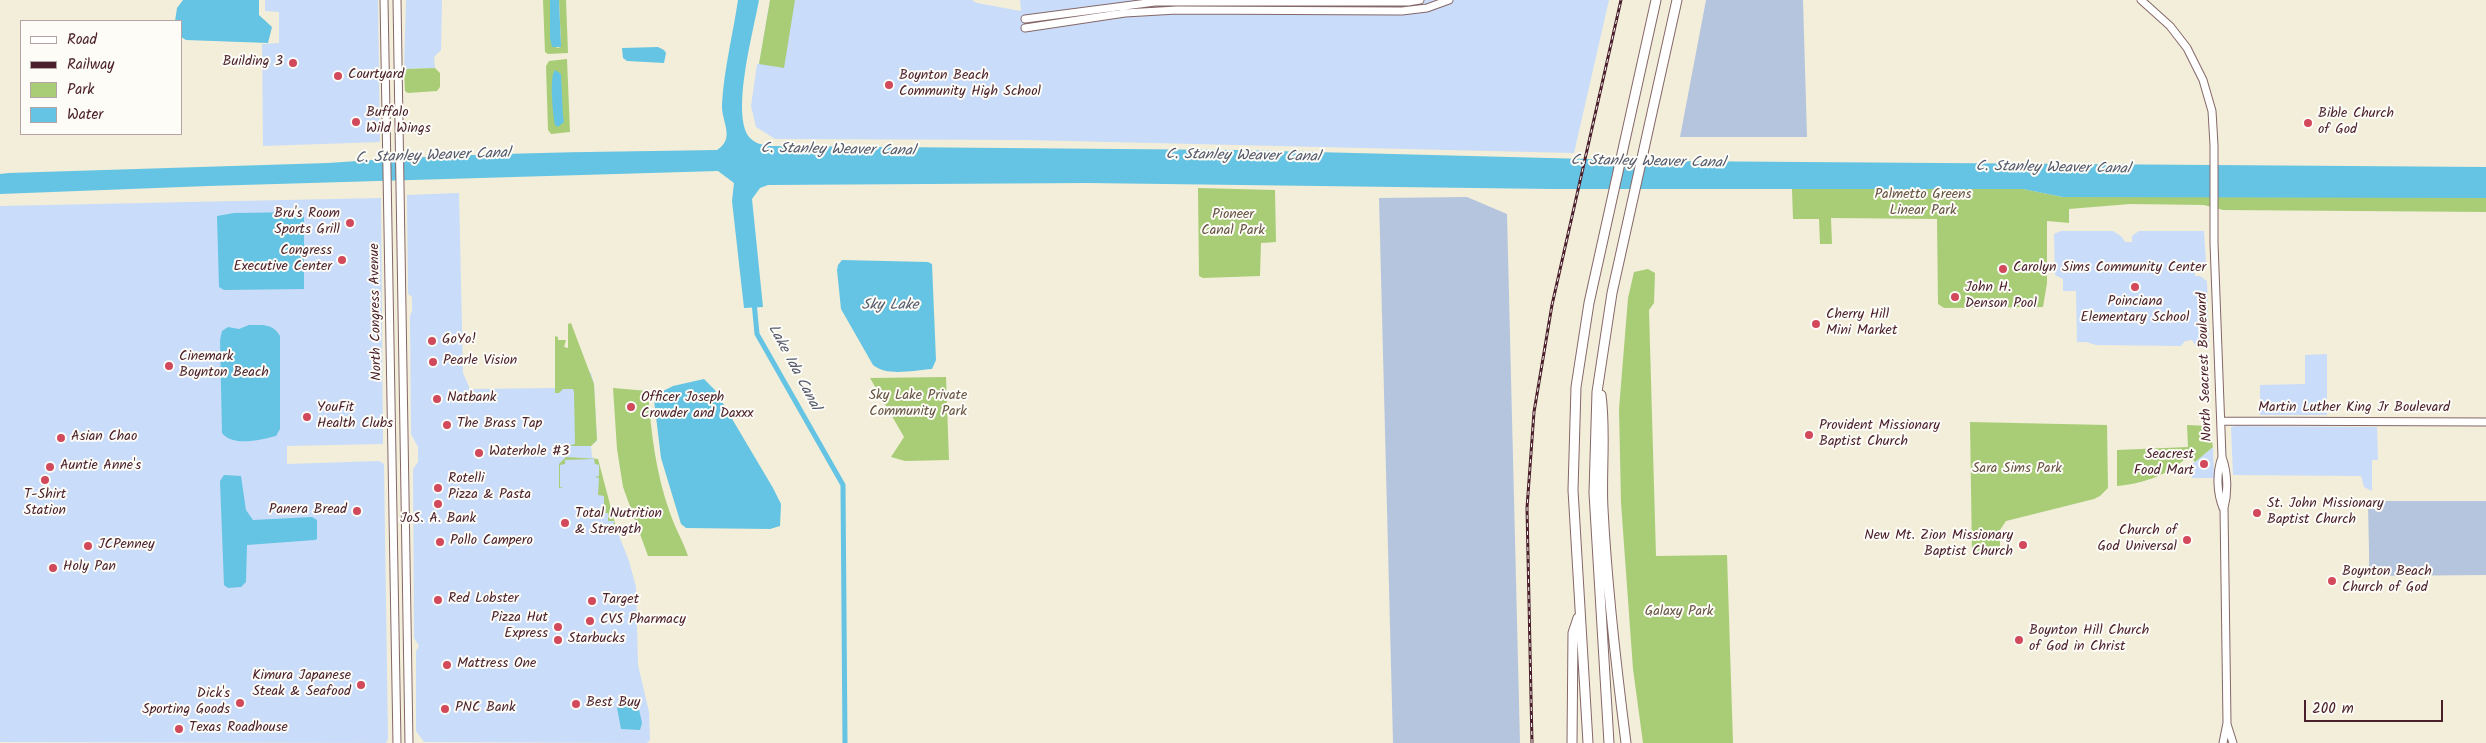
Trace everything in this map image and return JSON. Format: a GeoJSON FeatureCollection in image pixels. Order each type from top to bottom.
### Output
{"type":"FeatureCollection","features":[{"type":"Feature","properties":{"kind":"highway"},"geometry":{"type":"LineString","coordinates":[[1588,743],[1573,481],[1575,404],[1586,320],[1656,0]]}},
{"type":"Feature","properties":{"kind":"highway"},"geometry":{"type":"LineString","coordinates":[[1609,743],[1594,476],[1595,425],[1599,375],[1609,309],[1677,0]]}},
{"type":"Feature","properties":{"kind":"highway"},"geometry":{"type":"LineString","coordinates":[[1599,375],[1603,411],[1602,476],[1608,602],[1626,743]]}},
{"type":"Feature","properties":{"kind":"highway"},"geometry":{"type":"LineString","coordinates":[[1572,743],[1573,632],[1580,611]]}},
{"type":"Feature","properties":{"kind":"street","name":"North Congress Avenue"},"geometry":{"type":"LineString","coordinates":[[384,0],[397,743]]}},
{"type":"Feature","properties":{"kind":"street","name":"North Congress Avenue"},"geometry":{"type":"LineString","coordinates":[[397,0],[408,743]]}},
{"type":"Feature","properties":{"kind":"street"},"geometry":{"type":"LineString","coordinates":[[1025,19],[1162,1],[1408,2],[1420,0]]}},
{"type":"Feature","properties":{"kind":"street"},"geometry":{"type":"LineString","coordinates":[[1025,28],[1150,11],[1402,11],[1427,8],[1448,0]]}},
{"type":"Feature","properties":{"kind":"street","name":"North Seacrest Boulevard"},"geometry":{"type":"LineString","coordinates":[[2142,0],[2175,32],[2199,68],[2212,111],[2215,163],[2214,199],[2222,458],[2218,467],[2219,499],[2224,508],[2227,723],[2223,743]]}},
{"type":"Feature","properties":{"kind":"street"},"geometry":{"type":"LineString","coordinates":[[385,86],[398,104]]}},
{"type":"Feature","properties":{"kind":"street","name":"Martin Luther King Jr Boulevard"},"geometry":{"type":"LineString","coordinates":[[2221,421],[2486,422]]}},
{"type":"Feature","properties":{"kind":"street","name":"North Seacrest Boulevard"},"geometry":{"type":"LineString","coordinates":[[2227,723],[2233,743]]}},
{"type":"Feature","properties":{"kind":"shaded area"},"geometry":{"type":"Polygon","coordinates":[[[265,0],[378,0],[380,142],[263,146],[262,44],[279,43],[279,12],[265,11],[265,0]]]}},
{"type":"Feature","properties":{"kind":"shaded area"},"geometry":{"type":"Polygon","coordinates":[[[406,0],[442,0],[441,50],[434,57],[435,68],[404,69],[406,0]]]}},
{"type":"Feature","properties":{"kind":"shaded area"},"geometry":{"type":"Polygon","coordinates":[[[770,0],[972,0],[977,3],[1021,11],[1020,0],[1609,0],[1574,153],[1025,140],[775,139],[756,127],[751,106],[757,64],[759,64],[770,0]]]}},
{"type":"Feature","properties":{"kind":"shaded area"},"geometry":{"type":"Polygon","coordinates":[[[1706,0],[1803,0],[1807,137],[1680,137],[1706,0]]]}},
{"type":"Feature","properties":{"kind":"shaded area"},"geometry":{"type":"Polygon","coordinates":[[[459,193],[463,373],[470,389],[556,388],[555,351],[591,373],[594,384],[597,441],[591,446],[592,457],[598,460],[607,499],[636,587],[638,665],[649,712],[650,740],[647,743],[424,742],[416,731],[416,651],[419,646],[414,638],[413,469],[418,462],[418,447],[411,434],[410,316],[412,297],[408,294],[407,195],[459,193]]]}},
{"type":"Feature","properties":{"kind":"shaded area"},"geometry":{"type":"Polygon","coordinates":[[[1467,197],[1507,214],[1520,743],[1393,743],[1379,198],[1467,197]]]}},
{"type":"Feature","properties":{"kind":"shaded area"},"geometry":{"type":"Polygon","coordinates":[[[381,198],[383,444],[287,446],[287,464],[379,461],[384,464],[388,739],[386,743],[0,742],[0,206],[381,198]]]}},
{"type":"Feature","properties":{"kind":"shaded area","name":"Poinciana Elementary School"},"geometry":{"type":"Polygon","coordinates":[[[2061,231],[2113,231],[2122,237],[2125,242],[2132,242],[2132,236],[2139,231],[2204,231],[2206,264],[2195,266],[2195,276],[2200,276],[2207,281],[2209,345],[2196,346],[2192,340],[2185,341],[2181,346],[2096,345],[2077,342],[2076,291],[2063,291],[2063,279],[2055,275],[2054,234],[2061,231]]]}},
{"type":"Feature","properties":{"kind":"shaded area"},"geometry":{"type":"Polygon","coordinates":[[[2327,354],[2327,415],[2260,415],[2260,385],[2305,384],[2305,355],[2327,354]]]}},
{"type":"Feature","properties":{"kind":"shaded area"},"geometry":{"type":"Polygon","coordinates":[[[2231,427],[2377,427],[2378,460],[2372,460],[2372,491],[2364,487],[2361,476],[2233,475],[2231,427]]]}},
{"type":"Feature","properties":{"kind":"shaded area"},"geometry":{"type":"Polygon","coordinates":[[[2213,447],[2214,478],[2192,478],[2192,464],[2213,447]]]}},
{"type":"Feature","properties":{"kind":"shaded area"},"geometry":{"type":"Polygon","coordinates":[[[2373,501],[2486,501],[2486,575],[2375,576],[2369,570],[2368,506],[2373,501]]]}},
{"type":"Feature","properties":{"kind":"green space"},"geometry":{"type":"Polygon","coordinates":[[[543,0],[550,0],[550,38],[557,48],[561,47],[559,0],[566,0],[568,53],[548,54],[545,52],[543,0]]]}},
{"type":"Feature","properties":{"kind":"green space"},"geometry":{"type":"Polygon","coordinates":[[[770,0],[795,0],[784,68],[759,64],[770,0]]]}},
{"type":"Feature","properties":{"kind":"green space"},"geometry":{"type":"Polygon","coordinates":[[[567,59],[570,132],[551,134],[548,130],[546,66],[549,61],[567,59]]]}},
{"type":"Feature","properties":{"kind":"green space"},"geometry":{"type":"Polygon","coordinates":[[[435,68],[440,73],[440,87],[437,91],[408,93],[405,91],[404,69],[435,68]]]}},
{"type":"Feature","properties":{"kind":"green space","name":"Pioneer Canal Park"},"geometry":{"type":"Polygon","coordinates":[[[1198,188],[1275,190],[1276,242],[1261,243],[1260,276],[1203,278],[1199,276],[1198,188]]]}},
{"type":"Feature","properties":{"kind":"green space","name":"Palmetto Greens Linear Park"},"geometry":{"type":"Polygon","coordinates":[[[1792,189],[2023,189],[2063,197],[2481,196],[2486,198],[2486,212],[2223,210],[2204,205],[2130,204],[2069,209],[2069,223],[2047,221],[2047,283],[2043,307],[1944,308],[1938,304],[1937,219],[1831,218],[1832,244],[1820,244],[1819,219],[1793,219],[1792,189]]]}},
{"type":"Feature","properties":{"kind":"green space","name":"Galaxy Park"},"geometry":{"type":"Polygon","coordinates":[[[1648,269],[1655,273],[1654,303],[1649,310],[1656,556],[1727,555],[1733,743],[1643,743],[1633,669],[1621,503],[1619,409],[1628,298],[1634,272],[1648,269]]]}},
{"type":"Feature","properties":{"kind":"green space"},"geometry":{"type":"Polygon","coordinates":[[[571,323],[594,384],[597,440],[591,446],[568,446],[575,444],[574,392],[573,389],[563,389],[559,393],[555,393],[555,336],[558,337],[558,340],[566,340],[564,347],[568,348],[568,324],[571,323]]]}},
{"type":"Feature","properties":{"kind":"green space","name":"Sky Lake Private Community Park"},"geometry":{"type":"Polygon","coordinates":[[[946,377],[949,460],[905,461],[891,457],[904,437],[870,378],[946,377]]]}},
{"type":"Feature","properties":{"kind":"green space"},"geometry":{"type":"Polygon","coordinates":[[[613,388],[648,391],[653,438],[661,483],[672,519],[688,556],[648,556],[623,487],[617,449],[613,388]]]}},
{"type":"Feature","properties":{"kind":"green space","name":"Sara Sims Park"},"geometry":{"type":"Polygon","coordinates":[[[1970,422],[2107,425],[2108,488],[2094,499],[2006,521],[2000,530],[2000,555],[1972,555],[1970,422]]]}},
{"type":"Feature","properties":{"kind":"green space"},"geometry":{"type":"Polygon","coordinates":[[[2187,425],[2209,426],[2213,447],[2195,462],[2189,455],[2174,468],[2156,477],[2137,483],[2117,486],[2117,450],[2188,447],[2187,425]]]}},
{"type":"Feature","properties":{"kind":"green space"},"geometry":{"type":"Polygon","coordinates":[[[566,457],[598,459],[616,527],[613,531],[614,521],[608,521],[608,513],[604,513],[604,496],[598,495],[599,478],[595,477],[599,476],[599,465],[595,464],[594,459],[565,460],[565,464],[560,465],[560,487],[563,488],[559,488],[559,464],[566,457]]]}},
{"type":"Feature","properties":{"kind":"water"},"geometry":{"type":"Polygon","coordinates":[[[183,0],[259,0],[259,15],[272,27],[268,43],[186,40],[182,38],[182,20],[175,20],[177,8],[183,0]]]}},
{"type":"Feature","properties":{"kind":"water"},"geometry":{"type":"Polygon","coordinates":[[[550,0],[559,0],[561,47],[552,47],[550,38],[550,0]]]}},
{"type":"Feature","properties":{"kind":"water","name":"C. Stanley Weaver Canal"},"geometry":{"type":"Polygon","coordinates":[[[738,0],[759,0],[745,72],[742,111],[744,127],[752,140],[771,146],[1237,150],[1666,161],[2486,167],[2486,198],[2063,197],[2023,189],[1552,189],[1087,183],[768,185],[760,188],[752,199],[763,307],[744,308],[732,201],[734,183],[718,171],[0,194],[0,174],[9,173],[328,163],[474,155],[717,150],[723,145],[727,135],[722,111],[723,91],[738,0]]]}},
{"type":"Feature","properties":{"kind":"water"},"geometry":{"type":"Polygon","coordinates":[[[658,47],[666,53],[664,63],[627,61],[623,58],[622,48],[658,47]]]}},
{"type":"Feature","properties":{"kind":"water"},"geometry":{"type":"Polygon","coordinates":[[[555,70],[561,74],[564,122],[558,127],[555,125],[552,96],[552,80],[555,70]]]}},
{"type":"Feature","properties":{"kind":"water"},"geometry":{"type":"Polygon","coordinates":[[[304,212],[304,289],[224,290],[219,287],[217,216],[234,213],[304,212]]]}},
{"type":"Feature","properties":{"kind":"water","name":"Sky Lake"},"geometry":{"type":"Polygon","coordinates":[[[842,260],[928,262],[932,264],[936,360],[932,369],[893,372],[879,369],[873,365],[841,309],[837,270],[842,260]]]}},
{"type":"Feature","properties":{"kind":"water"},"geometry":{"type":"Polygon","coordinates":[[[249,325],[271,327],[280,336],[280,429],[276,436],[240,441],[233,440],[222,433],[220,340],[222,331],[228,327],[239,329],[249,325]]]}},
{"type":"Feature","properties":{"kind":"water"},"geometry":{"type":"Polygon","coordinates":[[[704,379],[715,390],[773,488],[781,504],[780,526],[770,529],[686,528],[681,524],[661,458],[654,400],[655,395],[673,386],[704,379]]]}},
{"type":"Feature","properties":{"kind":"water"},"geometry":{"type":"Polygon","coordinates":[[[224,475],[241,476],[246,510],[253,520],[312,517],[317,520],[317,539],[315,540],[247,545],[246,582],[241,587],[228,588],[224,585],[220,481],[224,475]]]}},
{"type":"Feature","properties":{"kind":"water"},"geometry":{"type":"Polygon","coordinates":[[[620,702],[638,705],[642,723],[640,730],[621,729],[617,708],[620,702]]]}},
{"type":"Feature","properties":{"kind":"waterway","name":"Lake Ida Canal"},"geometry":{"type":"LineString","coordinates":[[754,302],[757,334],[843,485],[845,743]]}},
{"type":"Feature","properties":{"kind":"railway"},"geometry":{"type":"LineString","coordinates":[[1532,743],[1527,508],[1534,412],[1552,305],[1621,0]]}},
{"type":"Feature","properties":{"kind":"place","name":"Building 3"},"geometry":{"type":"Point","coordinates":[293,63]}},
{"type":"Feature","properties":{"kind":"place","name":"Courtyard"},"geometry":{"type":"Point","coordinates":[338,76]}},
{"type":"Feature","properties":{"kind":"place","name":"Boynton Beach Community High School"},"geometry":{"type":"Point","coordinates":[889,85]}},
{"type":"Feature","properties":{"kind":"place","name":"Buffalo Wild Wings"},"geometry":{"type":"Point","coordinates":[356,122]}},
{"type":"Feature","properties":{"kind":"place","name":"Bible Church of God"},"geometry":{"type":"Point","coordinates":[2308,123]}},
{"type":"Feature","properties":{"kind":"place","name":"Bru's Room Sports Grill"},"geometry":{"type":"Point","coordinates":[350,223]}},
{"type":"Feature","properties":{"kind":"place","name":"Congress Executive Center"},"geometry":{"type":"Point","coordinates":[342,260]}},
{"type":"Feature","properties":{"kind":"place","name":"Carolyn Sims Community Center"},"geometry":{"type":"Point","coordinates":[2003,269]}},
{"type":"Feature","properties":{"kind":"place","name":"Poinciana Elementary School"},"geometry":{"type":"Point","coordinates":[2135,287]}},
{"type":"Feature","properties":{"kind":"place","name":"John H. Denson Pool"},"geometry":{"type":"Point","coordinates":[1955,297]}},
{"type":"Feature","properties":{"kind":"place","name":"Cherry Hill Mini Market"},"geometry":{"type":"Point","coordinates":[1816,324]}},
{"type":"Feature","properties":{"kind":"place","name":"GoYo!"},"geometry":{"type":"Point","coordinates":[432,341]}},
{"type":"Feature","properties":{"kind":"place","name":"Pearle Vision"},"geometry":{"type":"Point","coordinates":[433,362]}},
{"type":"Feature","properties":{"kind":"place","name":"Cinemark Boynton Beach"},"geometry":{"type":"Point","coordinates":[169,366]}},
{"type":"Feature","properties":{"kind":"place","name":"Natbank"},"geometry":{"type":"Point","coordinates":[437,399]}},
{"type":"Feature","properties":{"kind":"place","name":"Officer Joseph Crowder and Daxxx"},"geometry":{"type":"Point","coordinates":[631,407]}},
{"type":"Feature","properties":{"kind":"place","name":"YouFit Health Clubs"},"geometry":{"type":"Point","coordinates":[307,417]}},
{"type":"Feature","properties":{"kind":"place","name":"The Brass Tap"},"geometry":{"type":"Point","coordinates":[447,425]}},
{"type":"Feature","properties":{"kind":"place","name":"Provident Missionary Baptist Church"},"geometry":{"type":"Point","coordinates":[1809,435]}},
{"type":"Feature","properties":{"kind":"place","name":"Asian Chao"},"geometry":{"type":"Point","coordinates":[61,438]}},
{"type":"Feature","properties":{"kind":"place","name":"Waterhole #3"},"geometry":{"type":"Point","coordinates":[479,453]}},
{"type":"Feature","properties":{"kind":"place","name":"Seacrest Food Mart"},"geometry":{"type":"Point","coordinates":[2204,464]}},
{"type":"Feature","properties":{"kind":"place","name":"Auntie Anne's"},"geometry":{"type":"Point","coordinates":[50,467]}},
{"type":"Feature","properties":{"kind":"place","name":"T-Shirt Station"},"geometry":{"type":"Point","coordinates":[45,480]}},
{"type":"Feature","properties":{"kind":"place","name":"Rotelli Pizza & Pasta"},"geometry":{"type":"Point","coordinates":[438,488]}},
{"type":"Feature","properties":{"kind":"place","name":"JoS. A. Bank"},"geometry":{"type":"Point","coordinates":[438,504]}},
{"type":"Feature","properties":{"kind":"place","name":"Panera Bread"},"geometry":{"type":"Point","coordinates":[357,511]}},
{"type":"Feature","properties":{"kind":"place","name":"St. John Missionary Baptist Church"},"geometry":{"type":"Point","coordinates":[2257,513]}},
{"type":"Feature","properties":{"kind":"place","name":"Total Nutrition & Strength"},"geometry":{"type":"Point","coordinates":[565,523]}},
{"type":"Feature","properties":{"kind":"place","name":"Church of God Universal"},"geometry":{"type":"Point","coordinates":[2187,540]}},
{"type":"Feature","properties":{"kind":"place","name":"Pollo Campero"},"geometry":{"type":"Point","coordinates":[440,542]}},
{"type":"Feature","properties":{"kind":"place","name":"New Mt. Zion Missionary Baptist Church"},"geometry":{"type":"Point","coordinates":[2023,545]}},
{"type":"Feature","properties":{"kind":"place","name":"JCPenney"},"geometry":{"type":"Point","coordinates":[88,546]}},
{"type":"Feature","properties":{"kind":"place","name":"Holy Pan"},"geometry":{"type":"Point","coordinates":[53,568]}},
{"type":"Feature","properties":{"kind":"place","name":"Boynton Beach Church of God"},"geometry":{"type":"Point","coordinates":[2332,581]}},
{"type":"Feature","properties":{"kind":"place","name":"Red Lobster"},"geometry":{"type":"Point","coordinates":[438,600]}},
{"type":"Feature","properties":{"kind":"place","name":"Target"},"geometry":{"type":"Point","coordinates":[592,601]}},
{"type":"Feature","properties":{"kind":"place","name":"CVS Pharmacy"},"geometry":{"type":"Point","coordinates":[590,621]}},
{"type":"Feature","properties":{"kind":"place","name":"Pizza Hut Express"},"geometry":{"type":"Point","coordinates":[558,627]}},
{"type":"Feature","properties":{"kind":"place","name":"Starbucks"},"geometry":{"type":"Point","coordinates":[558,640]}},
{"type":"Feature","properties":{"kind":"place","name":"Boynton Hill Church of God in Christ"},"geometry":{"type":"Point","coordinates":[2019,640]}},
{"type":"Feature","properties":{"kind":"place","name":"Mattress One"},"geometry":{"type":"Point","coordinates":[447,665]}},
{"type":"Feature","properties":{"kind":"place","name":"Kimura Japanese Steak & Seafood"},"geometry":{"type":"Point","coordinates":[361,685]}},
{"type":"Feature","properties":{"kind":"place","name":"Dick's Sporting Goods"},"geometry":{"type":"Point","coordinates":[240,703]}},
{"type":"Feature","properties":{"kind":"place","name":"Best Buy"},"geometry":{"type":"Point","coordinates":[576,704]}},
{"type":"Feature","properties":{"kind":"place","name":"PNC Bank"},"geometry":{"type":"Point","coordinates":[445,709]}},
{"type":"Feature","properties":{"kind":"place","name":"Texas Roadhouse"},"geometry":{"type":"Point","coordinates":[179,729]}}]}
